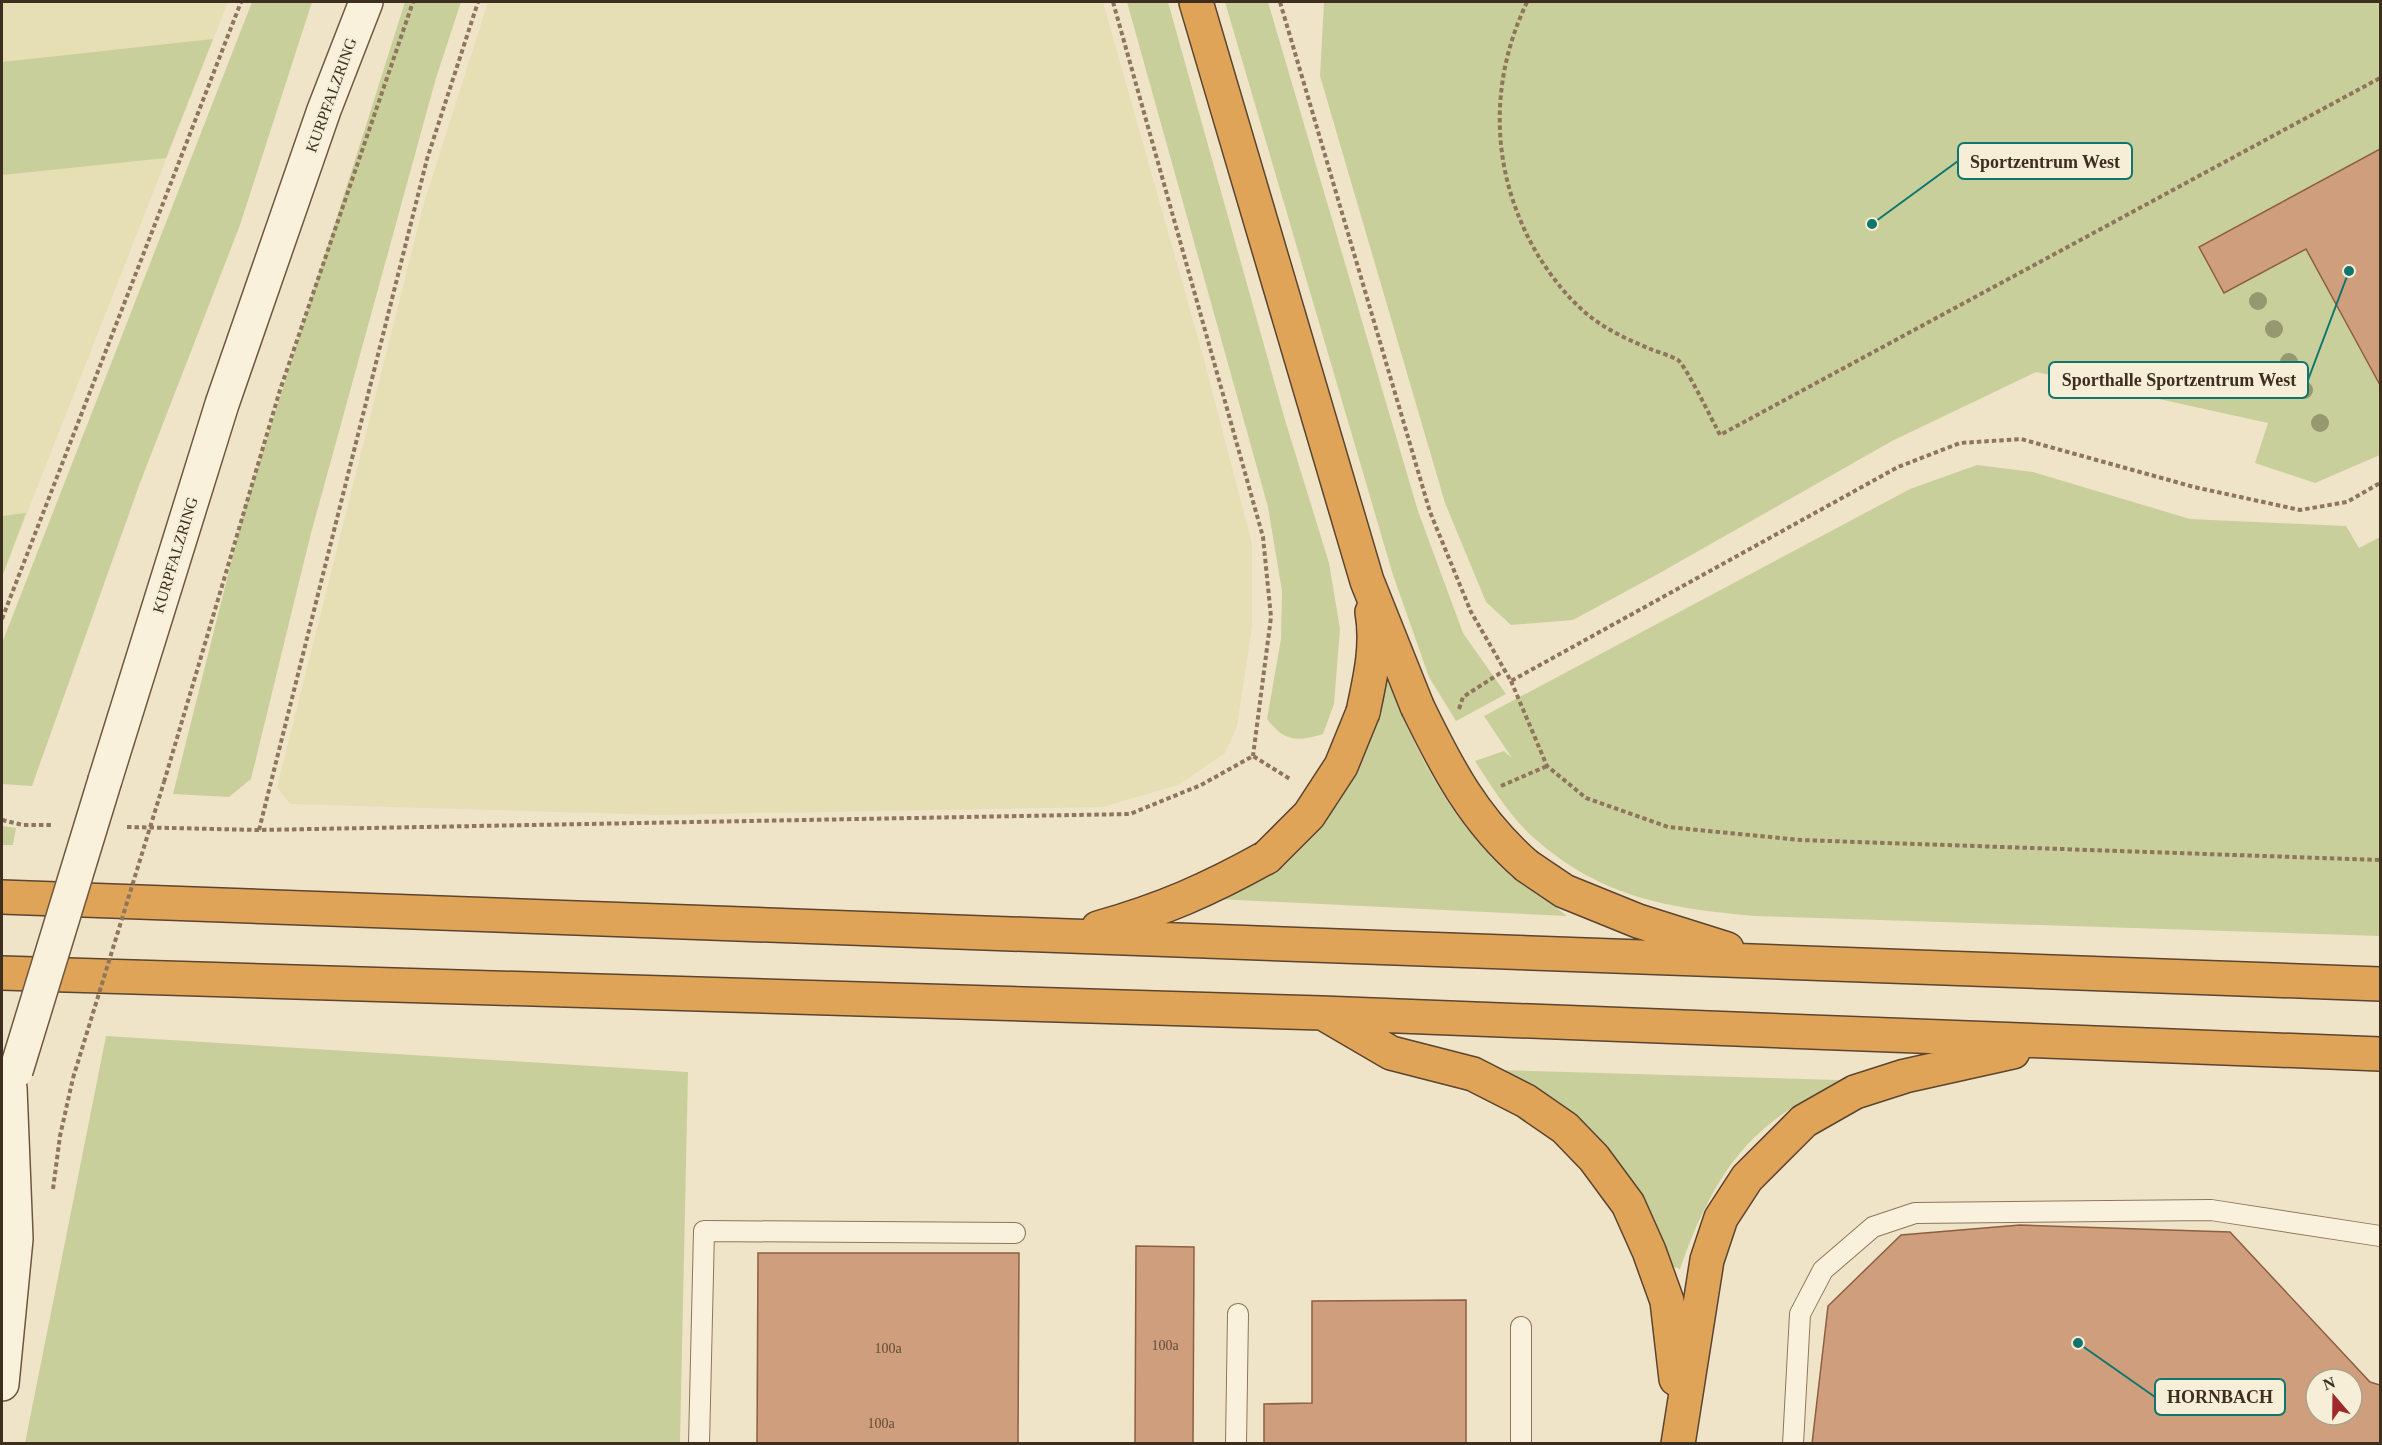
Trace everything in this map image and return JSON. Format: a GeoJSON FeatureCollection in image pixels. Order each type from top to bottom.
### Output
{"type":"FeatureCollection","features":[{"type":"Feature","properties":{"kind":"highway"},"geometry":{"type":"LineString","coordinates":[[1196,2],[1367,581],[1417,706],[1467,802],[1499,842],[1527,866],[1564,891],[1638,921],[1766,962]]}},
{"type":"Feature","properties":{"kind":"highway"},"geometry":{"type":"LineString","coordinates":[[1034,935],[1095,929],[1155,912],[1213,888],[1267,857],[1309,815],[1341,766],[1363,712],[1372,667],[1375,628],[1367,581]]}},
{"type":"Feature","properties":{"kind":"highway"},"geometry":{"type":"LineString","coordinates":[[2,897],[2380,984]]}},
{"type":"Feature","properties":{"kind":"highway"},"geometry":{"type":"LineString","coordinates":[[2,973],[1322,1013],[2380,1054]]}},
{"type":"Feature","properties":{"kind":"highway"},"geometry":{"type":"LineString","coordinates":[[1322,1013],[1391,1053],[1473,1074],[1526,1101],[1564,1128],[1594,1158],[1628,1204],[1649,1251],[1667,1301],[1679,1430]]}},
{"type":"Feature","properties":{"kind":"highway"},"geometry":{"type":"LineString","coordinates":[[1679,1430],[1707,1260],[1721,1218],[1747,1178],[1804,1121],[1856,1092],[1905,1076],[2056,1042]]}},
{"type":"Feature","properties":{"kind":"main road","name":"KURPFALZRING"},"geometry":{"type":"LineString","coordinates":[[2,1384],[16,1239],[7,1090],[222,404],[320,121],[366,2]]}},
{"type":"Feature","properties":{"kind":"lane"},"geometry":{"type":"LineString","coordinates":[[1793,1443],[1800,1314],[1823,1270],[1872,1227],[1915,1213],[2211,1210],[2380,1236]]}},
{"type":"Feature","properties":{"kind":"lane"},"geometry":{"type":"LineString","coordinates":[[699,1443],[704,1231],[1015,1233]]}},
{"type":"Feature","properties":{"kind":"lane"},"geometry":{"type":"LineString","coordinates":[[1236,1443],[1238,1314]]}},
{"type":"Feature","properties":{"kind":"lane"},"geometry":{"type":"LineString","coordinates":[[1521,1327],[1521,1443]]}},
{"type":"Feature","properties":{"kind":"path"},"geometry":{"type":"LineString","coordinates":[[2,619],[241,2]]}},
{"type":"Feature","properties":{"kind":"path"},"geometry":{"type":"LineString","coordinates":[[52,1193],[60,1136],[74,1078],[280,390],[413,2]]}},
{"type":"Feature","properties":{"kind":"path"},"geometry":{"type":"LineString","coordinates":[[259,830],[427,159],[478,2]]}},
{"type":"Feature","properties":{"kind":"path"},"geometry":{"type":"LineString","coordinates":[[1113,2],[1263,537],[1270,617],[1253,756]]}},
{"type":"Feature","properties":{"kind":"path"},"geometry":{"type":"LineString","coordinates":[[1280,2],[1430,512],[1471,612],[1511,681],[1547,766],[1586,798],[1668,827],[1800,840],[2380,860]]}},
{"type":"Feature","properties":{"kind":"path"},"geometry":{"type":"LineString","coordinates":[[1527,2],[1515,28],[1502,81],[1498,127],[1505,175],[1521,227],[1554,281],[1592,318],[1629,340],[1680,361],[1720,435],[2380,78]]}},
{"type":"Feature","properties":{"kind":"path"},"geometry":{"type":"LineString","coordinates":[[1511,681],[1898,466],[1960,443],[2021,439],[2194,487],[2300,510],[2347,502],[2380,483]]}},
{"type":"Feature","properties":{"kind":"path"},"geometry":{"type":"LineString","coordinates":[[1458,712],[1463,697],[1505,670]]}},
{"type":"Feature","properties":{"kind":"path"},"geometry":{"type":"LineString","coordinates":[[117,827],[259,830],[1130,814],[1201,785],[1253,756]]}},
{"type":"Feature","properties":{"kind":"path"},"geometry":{"type":"LineString","coordinates":[[1253,756],[1291,780]]}},
{"type":"Feature","properties":{"kind":"path"},"geometry":{"type":"LineString","coordinates":[[1498,788],[1547,766]]}},
{"type":"Feature","properties":{"kind":"path"},"geometry":{"type":"LineString","coordinates":[[2,820],[23,825],[58,826]]}},
{"type":"Feature","properties":{"kind":"shaded area"},"geometry":{"type":"Polygon","coordinates":[[[2,2],[228,2],[2,577],[2,2]]]}},
{"type":"Feature","properties":{"kind":"shaded area"},"geometry":{"type":"Polygon","coordinates":[[[488,2],[1103,2],[1202,352],[1252,544],[1252,627],[1237,726],[1225,753],[1178,785],[1103,807],[659,815],[290,804],[277,787],[424,203],[488,2]]]}},
{"type":"Feature","properties":{"kind":"green space"},"geometry":{"type":"Polygon","coordinates":[[[252,2],[312,2],[240,225],[140,483],[32,786],[2,784],[2,643],[252,2]]]}},
{"type":"Feature","properties":{"kind":"green space"},"geometry":{"type":"Polygon","coordinates":[[[405,2],[461,2],[436,78],[310,537],[251,779],[229,797],[173,794],[244,511],[405,2]]]}},
{"type":"Feature","properties":{"kind":"green space"},"geometry":{"type":"Polygon","coordinates":[[[1127,2],[1168,2],[1285,420],[1329,563],[1340,629],[1334,704],[1323,734],[1314,737],[1298,739],[1285,736],[1267,719],[1281,639],[1282,591],[1268,507],[1127,2]]]}},
{"type":"Feature","properties":{"kind":"green space"},"geometry":{"type":"Polygon","coordinates":[[[1225,2],[1268,2],[1418,511],[1463,633],[1506,694],[1456,721],[1429,677],[1393,575],[1225,2]]]}},
{"type":"Feature","properties":{"kind":"green space"},"geometry":{"type":"Polygon","coordinates":[[[1324,2],[2380,2],[2380,455],[2315,483],[2255,463],[2268,423],[2036,372],[1892,441],[1573,620],[1511,625],[1486,602],[1445,503],[1320,76],[1324,2]]]}},
{"type":"Feature","properties":{"kind":"green space"},"geometry":{"type":"Polygon","coordinates":[[[213,39],[166,158],[2,175],[2,62],[213,39]]]}},
{"type":"Feature","properties":{"kind":"green space"},"geometry":{"type":"Polygon","coordinates":[[[1977,465],[2033,472],[2190,519],[2346,526],[2359,548],[2380,537],[2380,936],[1755,916],[1664,904],[1611,887],[1559,858],[1517,821],[1475,761],[1504,751],[1512,758],[1484,716],[1910,489],[1977,465]]]}},
{"type":"Feature","properties":{"kind":"green space"},"geometry":{"type":"Polygon","coordinates":[[[26,513],[2,577],[2,516],[26,513]]]}},
{"type":"Feature","properties":{"kind":"green space"},"geometry":{"type":"Polygon","coordinates":[[[1383,670],[1428,769],[1464,824],[1500,862],[1567,916],[1218,899],[1271,868],[1383,670]]]}},
{"type":"Feature","properties":{"kind":"green space"},"geometry":{"type":"Polygon","coordinates":[[[2,826],[16,828],[13,845],[2,845],[2,826]]]}},
{"type":"Feature","properties":{"kind":"green space"},"geometry":{"type":"Polygon","coordinates":[[[106,1036],[688,1072],[680,1443],[25,1443],[106,1036]]]}},
{"type":"Feature","properties":{"kind":"green space"},"geometry":{"type":"Polygon","coordinates":[[[1498,1070],[1839,1080],[1780,1116],[1740,1153],[1715,1188],[1680,1269],[1664,1263],[1498,1070]]]}},
{"type":"Feature","properties":{"kind":"building"},"geometry":{"type":"Polygon","coordinates":[[[2380,149],[2380,385],[2306,249],[2224,293],[2199,247],[2380,149]]]}},
{"type":"Feature","properties":{"kind":"building"},"geometry":{"type":"Polygon","coordinates":[[[2020,1225],[2230,1232],[2356,1367],[2304,1367],[2304,1427],[2364,1427],[2364,1376],[2370,1382],[2380,1385],[2380,1444],[1812,1444],[1828,1306],[1901,1235],[2020,1225]]]}},
{"type":"Feature","properties":{"kind":"building"},"geometry":{"type":"Polygon","coordinates":[[[1136,1246],[1194,1247],[1193,1444],[1135,1444],[1136,1246]]]}},
{"type":"Feature","properties":{"kind":"building"},"geometry":{"type":"Polygon","coordinates":[[[758,1253],[1019,1253],[1018,1444],[757,1444],[758,1253]]]}},
{"type":"Feature","properties":{"kind":"building"},"geometry":{"type":"Polygon","coordinates":[[[1466,1300],[1466,1444],[1264,1444],[1264,1404],[1312,1403],[1312,1301],[1466,1300]]]}},
{"type":"Feature","properties":{"kind":"place","name":"Sportzentrum West"},"geometry":{"type":"Point","coordinates":[1872,224]}},
{"type":"Feature","properties":{"kind":"place","name":"Sporthalle Sportzentrum West"},"geometry":{"type":"Point","coordinates":[2349,271]}},
{"type":"Feature","properties":{"kind":"place","name":"HORNBACH"},"geometry":{"type":"Point","coordinates":[2078,1343]}}]}
